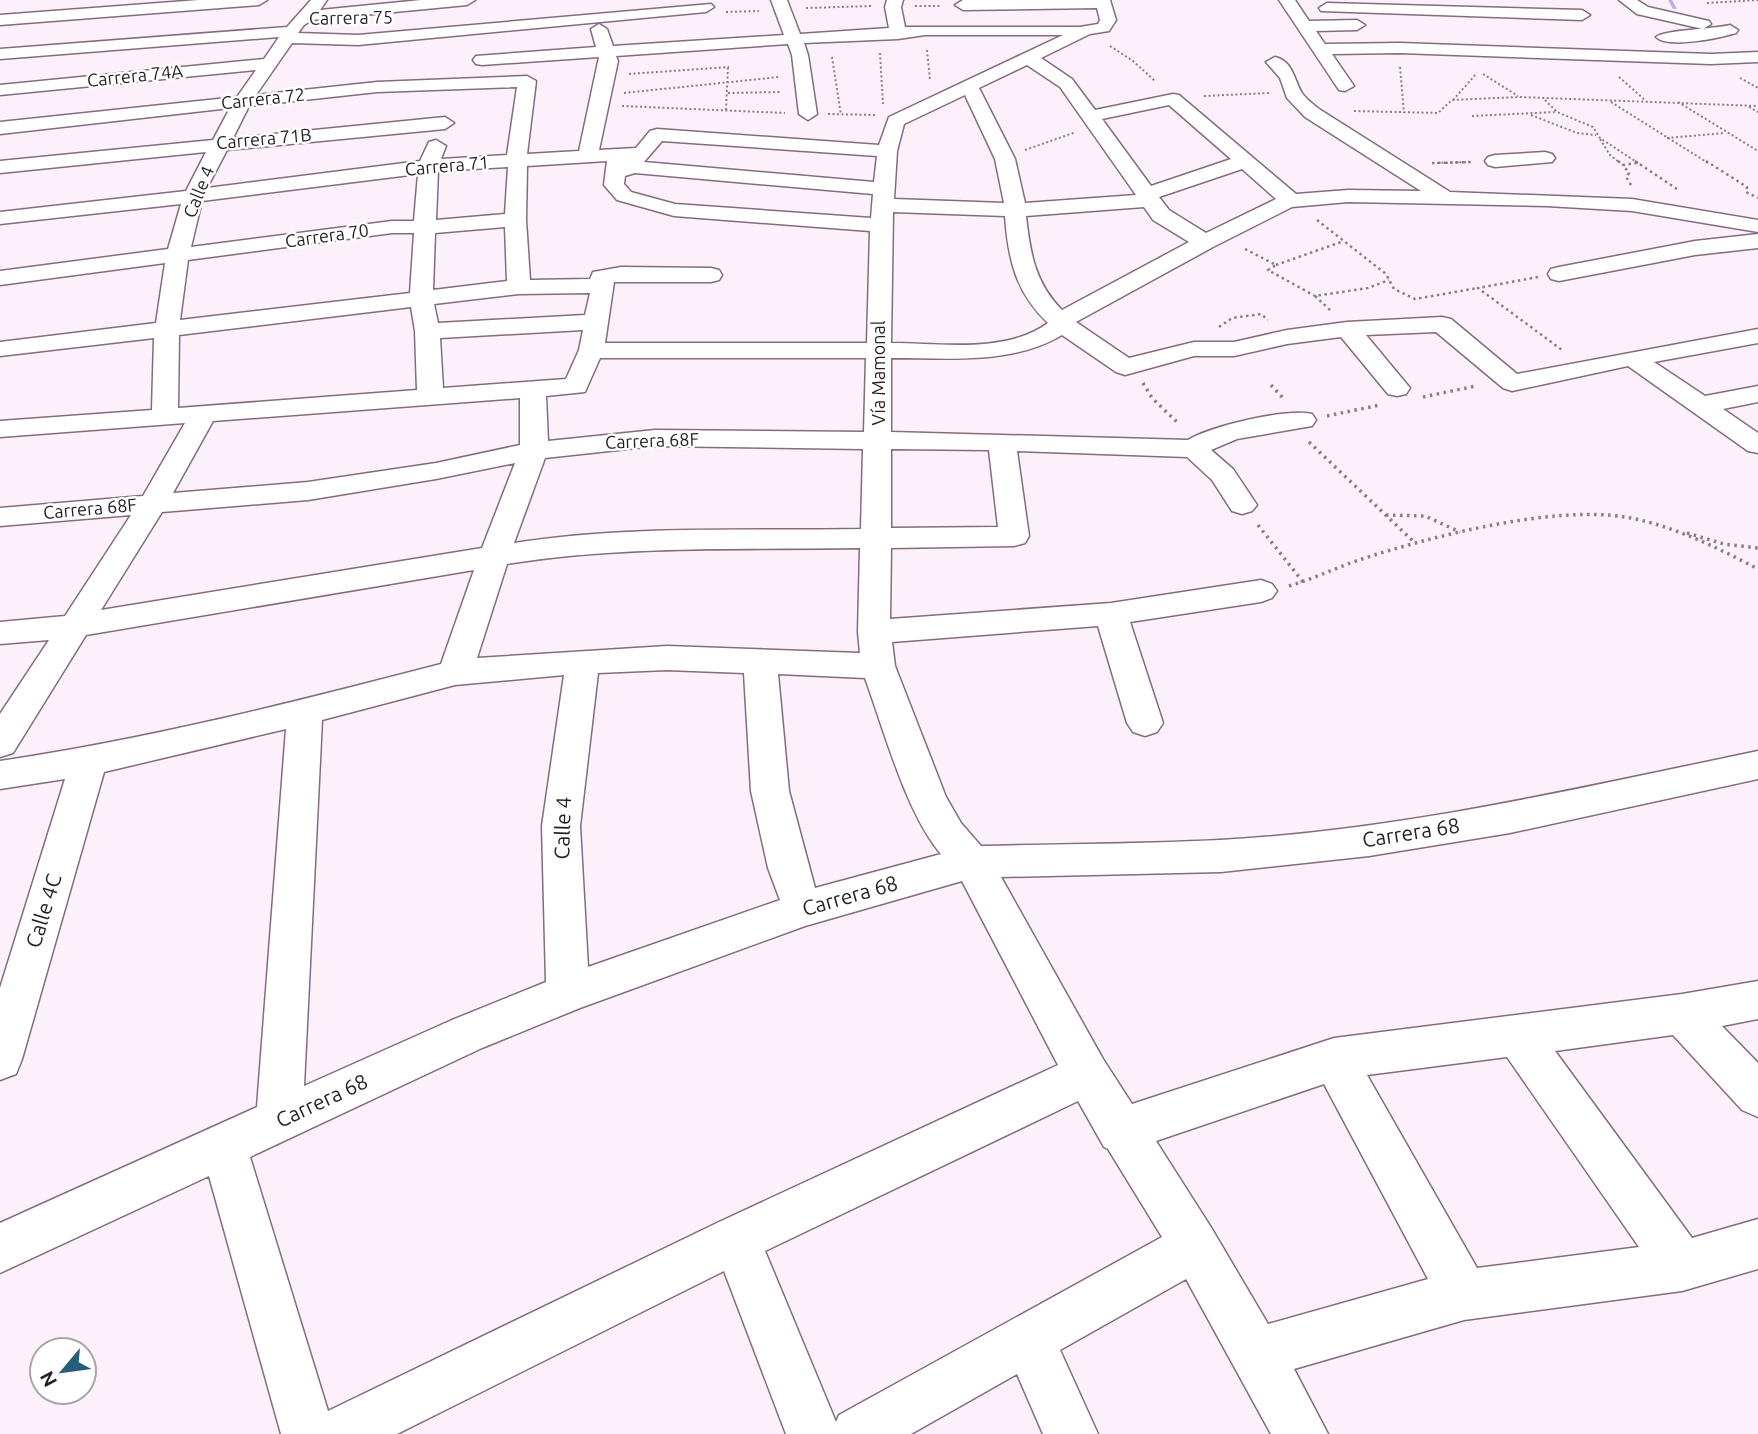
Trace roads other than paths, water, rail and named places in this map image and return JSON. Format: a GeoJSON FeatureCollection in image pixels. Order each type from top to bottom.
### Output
{"type":"FeatureCollection","features":[{"type":"Feature","properties":{"kind":"street"},"geometry":{"type":"LineString","coordinates":[[4,76],[35,0]]}},
{"type":"Feature","properties":{"kind":"street"},"geometry":{"type":"LineString","coordinates":[[0,20],[259,0]]}},
{"type":"Feature","properties":{"kind":"street"},"geometry":{"type":"LineString","coordinates":[[313,8],[467,0]]}},
{"type":"Feature","properties":{"kind":"street"},"geometry":{"type":"LineString","coordinates":[[482,29],[483,0]]}},
{"type":"Feature","properties":{"kind":"street"},"geometry":{"type":"LineString","coordinates":[[1533,0],[1619,76]]}},
{"type":"Feature","properties":{"kind":"street"},"geometry":{"type":"LineString","coordinates":[[1627,0],[1643,11],[1749,36]]}},
{"type":"Feature","properties":{"kind":"street"},"geometry":{"type":"LineString","coordinates":[[969,30],[962,3],[1103,1]]}},
{"type":"Feature","properties":{"kind":"street","name":"Vía Mamonal"},"geometry":{"type":"LineString","coordinates":[[1103,1],[1108,20],[1103,27],[1086,30],[896,121],[887,151],[882,206],[874,632],[878,666],[928,798],[947,834],[972,862],[1087,1074],[1195,1246],[1301,1434]]}},
{"type":"Feature","properties":{"kind":"street"},"geometry":{"type":"LineString","coordinates":[[167,110],[208,38],[209,2]]}},
{"type":"Feature","properties":{"kind":"street"},"geometry":{"type":"LineString","coordinates":[[894,3],[898,34]]}},
{"type":"Feature","properties":{"kind":"street"},"geometry":{"type":"LineString","coordinates":[[1035,3],[1035,55],[1066,83],[1149,197],[1171,222],[1212,238]]}},
{"type":"Feature","properties":{"kind":"street"},"geometry":{"type":"LineString","coordinates":[[1289,4],[1439,5],[1582,15]]}},
{"type":"Feature","properties":{"kind":"street"},"geometry":{"type":"LineString","coordinates":[[1289,4],[1345,86]]}},
{"type":"Feature","properties":{"kind":"street"},"geometry":{"type":"LineString","coordinates":[[1341,4],[1353,25]]}},
{"type":"Feature","properties":{"kind":"street"},"geometry":{"type":"LineString","coordinates":[[780,5],[800,55],[808,114]]}},
{"type":"Feature","properties":{"kind":"street"},"geometry":{"type":"LineString","coordinates":[[1389,5],[1404,28]]}},
{"type":"Feature","properties":{"kind":"street","name":"Calle 4"},"geometry":{"type":"LineString","coordinates":[[165,417],[166,328],[177,256],[193,196],[243,101],[298,22],[313,8]]}},
{"type":"Feature","properties":{"kind":"street"},"geometry":{"type":"LineString","coordinates":[[588,155],[609,61],[593,9]]}},
{"type":"Feature","properties":{"kind":"street","name":"Carrera 75"},"geometry":{"type":"LineString","coordinates":[[4,76],[208,38],[291,34],[358,40],[482,29],[593,9],[709,20]]}},
{"type":"Feature","properties":{"kind":"street"},"geometry":{"type":"LineString","coordinates":[[482,60],[606,50],[709,20],[792,38],[898,34],[925,30],[1086,30]]}},
{"type":"Feature","properties":{"kind":"street"},"geometry":{"type":"LineString","coordinates":[[1303,26],[1378,26]]}},
{"type":"Feature","properties":{"kind":"street"},"geometry":{"type":"LineString","coordinates":[[1430,30],[1439,50]]}},
{"type":"Feature","properties":{"kind":"street"},"geometry":{"type":"LineString","coordinates":[[1643,36],[1682,38],[1730,30]]}},
{"type":"Feature","properties":{"kind":"street"},"geometry":{"type":"LineString","coordinates":[[1319,49],[1400,48],[1711,59],[1758,57]]}},
{"type":"Feature","properties":{"kind":"street"},"geometry":{"type":"LineString","coordinates":[[1275,62],[1288,77],[1293,92],[1311,113],[1444,197]]}},
{"type":"Feature","properties":{"kind":"street","name":"Carrera 74A"},"geometry":{"type":"LineString","coordinates":[[4,76],[189,71],[271,63]]}},
{"type":"Feature","properties":{"kind":"street"},"geometry":{"type":"LineString","coordinates":[[430,396],[427,331],[421,297],[428,166],[445,123],[475,81]]}},
{"type":"Feature","properties":{"kind":"street","name":"Carrera 72"},"geometry":{"type":"LineString","coordinates":[[0,128],[377,87],[527,81],[516,160]]}},
{"type":"Feature","properties":{"kind":"street"},"geometry":{"type":"LineString","coordinates":[[971,87],[1004,157],[1012,184],[1025,277],[1036,296],[1062,325],[1125,367],[1194,349],[1234,349],[1287,337],[1349,328],[1442,324],[1512,383],[1758,336]]}},
{"type":"Feature","properties":{"kind":"street"},"geometry":{"type":"LineString","coordinates":[[1094,121],[1175,101],[1291,201]]}},
{"type":"Feature","properties":{"kind":"street","name":"Carrera 71B"},"geometry":{"type":"LineString","coordinates":[[0,167],[220,143],[445,123]]}},
{"type":"Feature","properties":{"kind":"street"},"geometry":{"type":"LineString","coordinates":[[887,151],[657,135],[626,163],[614,186],[624,196],[674,210],[882,206],[1015,210],[1149,197],[1247,161]]}},
{"type":"Feature","properties":{"kind":"street","name":"Carrera 71"},"geometry":{"type":"LineString","coordinates":[[0,218],[332,180],[428,166],[588,155],[626,163],[719,175],[882,206]]}},
{"type":"Feature","properties":{"kind":"street"},"geometry":{"type":"LineString","coordinates":[[1495,161],[1545,158]]}},
{"type":"Feature","properties":{"kind":"street"},"geometry":{"type":"LineString","coordinates":[[516,160],[519,173],[515,220],[519,287]]}},
{"type":"Feature","properties":{"kind":"street"},"geometry":{"type":"LineString","coordinates":[[1516,161],[1547,200]]}},
{"type":"Feature","properties":{"kind":"street"},"geometry":{"type":"LineString","coordinates":[[700,211],[719,175]]}},
{"type":"Feature","properties":{"kind":"street"},"geometry":{"type":"LineString","coordinates":[[327,237],[332,180]]}},
{"type":"Feature","properties":{"kind":"street"},"geometry":{"type":"LineString","coordinates":[[591,350],[983,351],[1022,342],[1062,325],[1067,317],[1276,205],[1333,196],[1547,200],[1632,205],[1758,226]]}},
{"type":"Feature","properties":{"kind":"street","name":"Carrera 70"},"geometry":{"type":"LineString","coordinates":[[0,278],[392,227],[424,228],[515,220]]}},
{"type":"Feature","properties":{"kind":"street"},"geometry":{"type":"LineString","coordinates":[[1559,274],[1695,248],[1758,241]]}},
{"type":"Feature","properties":{"kind":"street"},"geometry":{"type":"LineString","coordinates":[[0,429],[576,386],[585,370],[591,350],[603,286],[601,277],[621,274],[711,275]]}},
{"type":"Feature","properties":{"kind":"street"},"geometry":{"type":"LineString","coordinates":[[0,348],[421,297],[519,287],[603,286]]}},
{"type":"Feature","properties":{"kind":"street"},"geometry":{"type":"LineString","coordinates":[[427,331],[597,322]]}},
{"type":"Feature","properties":{"kind":"street"},"geometry":{"type":"LineString","coordinates":[[1349,328],[1397,388]]}},
{"type":"Feature","properties":{"kind":"street"},"geometry":{"type":"LineString","coordinates":[[1632,358],[1758,445]]}},
{"type":"Feature","properties":{"kind":"street"},"geometry":{"type":"LineString","coordinates":[[455,673],[494,556],[534,451],[533,391]]}},
{"type":"Feature","properties":{"kind":"street"},"geometry":{"type":"LineString","coordinates":[[1701,405],[1758,394]]}},
{"type":"Feature","properties":{"kind":"street"},"geometry":{"type":"LineString","coordinates":[[0,743],[153,503],[203,415]]}},
{"type":"Feature","properties":{"kind":"street","name":"Carrera 68F"},"geometry":{"type":"LineString","coordinates":[[0,516],[308,491],[436,471],[534,451],[655,438],[1197,446],[1224,433],[1298,422]]}},
{"type":"Feature","properties":{"kind":"street"},"geometry":{"type":"LineString","coordinates":[[0,633],[73,626],[556,546],[638,542],[1014,536],[1002,442]]}},
{"type":"Feature","properties":{"kind":"street"},"geometry":{"type":"LineString","coordinates":[[1197,446],[1223,475],[1242,505]]}},
{"type":"Feature","properties":{"kind":"street"},"geometry":{"type":"LineString","coordinates":[[874,632],[1111,614],[1261,591]]}},
{"type":"Feature","properties":{"kind":"street"},"geometry":{"type":"LineString","coordinates":[[1111,614],[1145,723]]}},
{"type":"Feature","properties":{"kind":"street"},"geometry":{"type":"LineString","coordinates":[[0,775],[89,762],[305,712],[455,673],[514,666],[667,658],[878,666]]}},
{"type":"Feature","properties":{"kind":"street"},"geometry":{"type":"LineString","coordinates":[[760,660],[770,791],[788,868],[803,909]]}},
{"type":"Feature","properties":{"kind":"street","name":"Calle 4"},"geometry":{"type":"LineString","coordinates":[[568,993],[561,826],[583,664]]}},
{"type":"Feature","properties":{"kind":"street"},"geometry":{"type":"LineString","coordinates":[[279,1121],[305,712]]}},
{"type":"Feature","properties":{"kind":"street","name":"Calle 4C"},"geometry":{"type":"LineString","coordinates":[[0,1059],[9,993],[89,762]]}},
{"type":"Feature","properties":{"kind":"street","name":"Carrera 68"},"geometry":{"type":"LineString","coordinates":[[0,1248],[467,1034],[568,993],[803,909],[972,862],[1221,856],[1369,840],[1510,818],[1758,765]]}},
{"type":"Feature","properties":{"kind":"street"},"geometry":{"type":"LineString","coordinates":[[1120,1130],[1335,1059],[1519,1037],[1682,1014],[1758,1000]]}},
{"type":"Feature","properties":{"kind":"street"},"geometry":{"type":"LineString","coordinates":[[1682,1014],[1758,1095]]}},
{"type":"Feature","properties":{"kind":"street"},"geometry":{"type":"LineString","coordinates":[[1519,1037],[1682,1266]]}},
{"type":"Feature","properties":{"kind":"street"},"geometry":{"type":"LineString","coordinates":[[1335,1059],[1464,1296]]}},
{"type":"Feature","properties":{"kind":"street"},"geometry":{"type":"LineString","coordinates":[[339,1434],[736,1239],[1087,1074]]}},
{"type":"Feature","properties":{"kind":"street"},"geometry":{"type":"LineString","coordinates":[[224,1147],[308,1434]]}},
{"type":"Feature","properties":{"kind":"street"},"geometry":{"type":"LineString","coordinates":[[736,1239],[813,1434]]}},
{"type":"Feature","properties":{"kind":"street"},"geometry":{"type":"LineString","coordinates":[[1256,1353],[1464,1296],[1682,1266],[1758,1244]]}},
{"type":"Feature","properties":{"kind":"street"},"geometry":{"type":"LineString","coordinates":[[858,1434],[1195,1246]]}},
{"type":"Feature","properties":{"kind":"street"},"geometry":{"type":"LineString","coordinates":[[1028,1338],[1071,1434]]}},
{"type":"Feature","properties":{"kind":"waterway"},"geometry":{"type":"LineString","coordinates":[[1670,0],[1675,8]]}}]}
